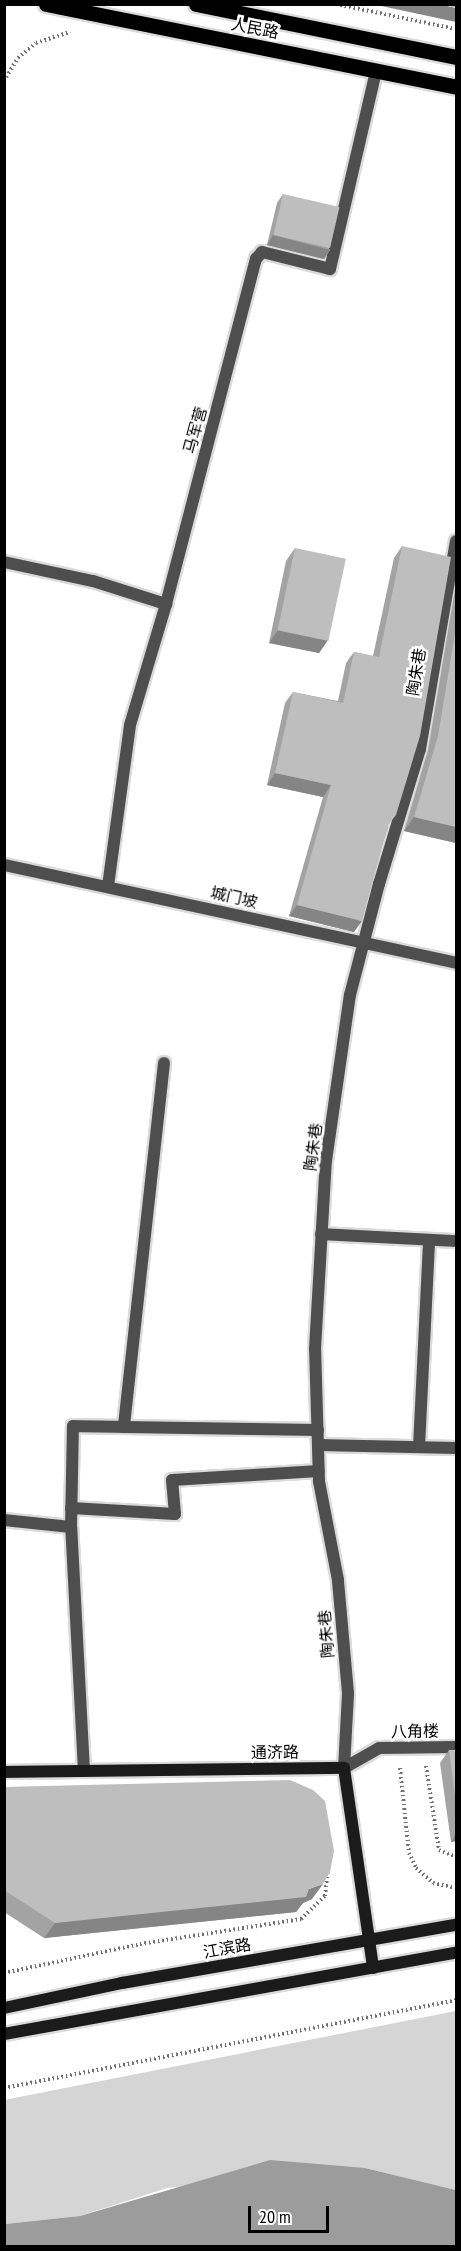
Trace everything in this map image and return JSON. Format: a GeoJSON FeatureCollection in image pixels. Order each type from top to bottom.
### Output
{"type":"FeatureCollection","features":[{"type":"Feature","properties":{"kind":"main road","name":"人民路"},"geometry":{"type":"LineString","coordinates":[[46,4],[456,87]]}},
{"type":"Feature","properties":{"kind":"main road","name":"人民路"},"geometry":{"type":"LineString","coordinates":[[196,4],[456,57]]}},
{"type":"Feature","properties":{"kind":"main road","name":"通济路"},"geometry":{"type":"LineString","coordinates":[[4,1772],[344,1768]]}},
{"type":"Feature","properties":{"kind":"main road"},"geometry":{"type":"LineString","coordinates":[[344,1768],[373,1968]]}},
{"type":"Feature","properties":{"kind":"main road","name":"江滨路"},"geometry":{"type":"LineString","coordinates":[[4,2008],[122,1983],[456,1925]]}},
{"type":"Feature","properties":{"kind":"main road"},"geometry":{"type":"LineString","coordinates":[[4,2034],[456,1953]]}},
{"type":"Feature","properties":{"kind":"lane","name":"马军营"},"geometry":{"type":"LineString","coordinates":[[108,885],[130,725],[166,604],[256,259],[262,252],[330,269],[376,70]]}},
{"type":"Feature","properties":{"kind":"lane","name":"陶朱巷"},"geometry":{"type":"LineString","coordinates":[[344,1768],[348,1693],[338,1580],[319,1471],[315,1349],[326,1161],[350,995],[420,749],[456,541]]}},
{"type":"Feature","properties":{"kind":"lane"},"geometry":{"type":"LineString","coordinates":[[4,562],[93,581],[166,604]]}},
{"type":"Feature","properties":{"kind":"lane","name":"城门坡"},"geometry":{"type":"LineString","coordinates":[[4,865],[108,885],[456,963]]}},
{"type":"Feature","properties":{"kind":"lane"},"geometry":{"type":"LineString","coordinates":[[124,1427],[164,1063]]}},
{"type":"Feature","properties":{"kind":"lane"},"geometry":{"type":"LineString","coordinates":[[321,1234],[456,1241]]}},
{"type":"Feature","properties":{"kind":"lane"},"geometry":{"type":"LineString","coordinates":[[419,1447],[429,1240]]}},
{"type":"Feature","properties":{"kind":"lane"},"geometry":{"type":"LineString","coordinates":[[84,1771],[71,1527],[73,1426],[318,1430]]}},
{"type":"Feature","properties":{"kind":"lane"},"geometry":{"type":"LineString","coordinates":[[318,1445],[456,1448]]}},
{"type":"Feature","properties":{"kind":"lane"},"geometry":{"type":"LineString","coordinates":[[71,1508],[175,1514],[172,1480],[319,1471]]}},
{"type":"Feature","properties":{"kind":"lane"},"geometry":{"type":"LineString","coordinates":[[4,1520],[71,1527]]}},
{"type":"Feature","properties":{"kind":"lane","name":"八角楼"},"geometry":{"type":"LineString","coordinates":[[344,1768],[379,1748],[456,1747]]}},
{"type":"Feature","properties":{"kind":"path"},"geometry":{"type":"LineString","coordinates":[[336,4],[456,29]]}},
{"type":"Feature","properties":{"kind":"path"},"geometry":{"type":"LineString","coordinates":[[426,1764],[439,1850],[456,1857]]}},
{"type":"Feature","properties":{"kind":"path"},"geometry":{"type":"LineString","coordinates":[[399,1769],[409,1853],[416,1868],[433,1883],[456,1888]]}},
{"type":"Feature","properties":{"kind":"path"},"geometry":{"type":"LineString","coordinates":[[4,1973],[140,1944],[301,1919],[325,1896],[330,1879],[326,1857]]}},
{"type":"Feature","properties":{"kind":"path"},"geometry":{"type":"LineString","coordinates":[[4,2088],[456,2000]]}},
{"type":"Feature","properties":{"kind":"shaded area"},"geometry":{"type":"Polygon","coordinates":[[[456,2011],[456,2190],[365,2168],[167,2188],[80,2216],[5,2224],[4,2100],[456,2011]]]}},
{"type":"Feature","properties":{"kind":"shaded area"},"geometry":{"type":"Polygon","coordinates":[[[270,2160],[365,2168],[456,2190],[456,2246],[5,2246],[5,2224],[80,2216],[270,2160]]]}},
{"type":"Feature","properties":{"kind":"building"},"geometry":{"type":"Polygon","coordinates":[[[439,4],[456,4],[456,8],[439,4]]]}},
{"type":"Feature","properties":{"kind":"building"},"geometry":{"type":"Polygon","coordinates":[[[283,194],[340,207],[330,248],[274,235],[283,194]]]}},
{"type":"Feature","properties":{"kind":"building"},"geometry":{"type":"Polygon","coordinates":[[[402,546],[451,557],[420,736],[396,815],[388,825],[362,921],[297,905],[331,785],[275,773],[293,692],[343,703],[354,652],[379,657],[402,546]]]}},
{"type":"Feature","properties":{"kind":"building"},"geometry":{"type":"Polygon","coordinates":[[[295,548],[346,559],[328,641],[278,630],[295,548]]]}},
{"type":"Feature","properties":{"kind":"building"},"geometry":{"type":"Polygon","coordinates":[[[456,627],[456,827],[414,817],[438,736],[456,627]]]}},
{"type":"Feature","properties":{"kind":"building"},"geometry":{"type":"Polygon","coordinates":[[[449,1750],[456,1750],[456,1803],[449,1750]]]}},
{"type":"Feature","properties":{"kind":"building"},"geometry":{"type":"Polygon","coordinates":[[[290,1780],[313,1790],[325,1801],[334,1851],[330,1872],[323,1884],[309,1889],[306,1897],[55,1923],[4,1890],[4,1787],[290,1780]]]}}]}
